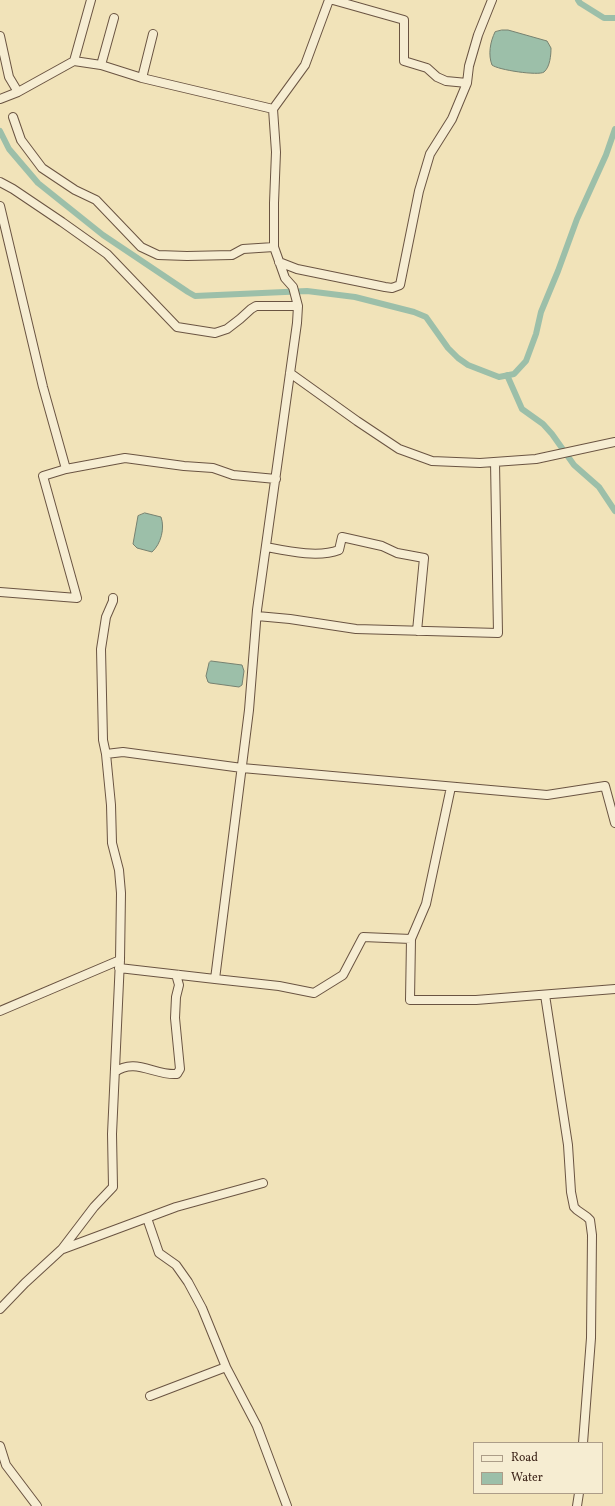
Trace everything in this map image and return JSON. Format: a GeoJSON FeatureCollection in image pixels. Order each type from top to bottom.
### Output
{"type":"FeatureCollection","features":[{"type":"Feature","properties":{"kind":"street"},"geometry":{"type":"LineString","coordinates":[[74,61],[91,0]]}},
{"type":"Feature","properties":{"kind":"street"},"geometry":{"type":"LineString","coordinates":[[215,979],[249,710],[257,616],[298,323],[298,306],[293,287],[285,278],[274,247],[276,152],[273,109],[305,65],[329,0]]}},
{"type":"Feature","properties":{"kind":"street"},"geometry":{"type":"LineString","coordinates":[[332,0],[404,20],[404,61],[427,68],[437,77],[446,81],[467,83]]}},
{"type":"Feature","properties":{"kind":"street"},"geometry":{"type":"LineString","coordinates":[[280,262],[297,269],[385,287],[392,288],[400,285],[419,191],[430,154],[452,119],[467,83],[469,66],[478,34],[492,0]]}},
{"type":"Feature","properties":{"kind":"street"},"geometry":{"type":"LineString","coordinates":[[101,66],[114,18]]}},
{"type":"Feature","properties":{"kind":"street"},"geometry":{"type":"LineString","coordinates":[[142,78],[153,34]]}},
{"type":"Feature","properties":{"kind":"street"},"geometry":{"type":"LineString","coordinates":[[0,36],[9,77],[15,93]]}},
{"type":"Feature","properties":{"kind":"street"},"geometry":{"type":"LineString","coordinates":[[0,99],[15,93],[74,61],[101,66],[142,78],[273,109]]}},
{"type":"Feature","properties":{"kind":"street"},"geometry":{"type":"LineString","coordinates":[[13,117],[21,140],[42,168],[75,190],[96,200],[141,247],[158,255],[187,256],[232,255],[243,249],[274,247]]}},
{"type":"Feature","properties":{"kind":"street"},"geometry":{"type":"LineString","coordinates":[[0,182],[24,196],[107,254],[177,327],[215,333],[227,329],[250,309],[256,306],[298,306]]}},
{"type":"Feature","properties":{"kind":"street"},"geometry":{"type":"LineString","coordinates":[[0,206],[43,387],[66,469]]}},
{"type":"Feature","properties":{"kind":"street"},"geometry":{"type":"LineString","coordinates":[[290,373],[357,421],[400,449],[432,461],[480,463],[536,459],[615,442]]}},
{"type":"Feature","properties":{"kind":"street"},"geometry":{"type":"LineString","coordinates":[[0,592],[77,598],[43,476],[66,469],[125,458],[184,466],[213,468],[233,475],[276,478]]}},
{"type":"Feature","properties":{"kind":"street"},"geometry":{"type":"LineString","coordinates":[[257,616],[290,619],[356,629],[498,633],[495,462]]}},
{"type":"Feature","properties":{"kind":"street"},"geometry":{"type":"LineString","coordinates":[[266,547],[288,552],[321,553],[339,550],[342,537],[382,546],[397,553],[424,558],[417,630]]}},
{"type":"Feature","properties":{"kind":"street"},"geometry":{"type":"LineString","coordinates":[[0,1309],[25,1283],[62,1249],[94,1207],[113,1187],[112,1134],[120,964],[121,893],[119,870],[112,843],[111,804],[106,754],[103,740],[101,649],[106,617],[113,598]]}},
{"type":"Feature","properties":{"kind":"street"},"geometry":{"type":"LineString","coordinates":[[106,754],[123,752],[242,768],[547,795],[605,786],[615,823]]}},
{"type":"Feature","properties":{"kind":"street"},"geometry":{"type":"LineString","coordinates":[[451,787],[426,904],[411,939],[410,1000],[476,1000],[615,989]]}},
{"type":"Feature","properties":{"kind":"street"},"geometry":{"type":"LineString","coordinates":[[0,1011],[120,964],[179,975],[280,986],[314,994],[343,975],[363,937],[411,939]]}},
{"type":"Feature","properties":{"kind":"street"},"geometry":{"type":"LineString","coordinates":[[115,1072],[120,1068],[135,1065],[171,1075],[177,1074],[180,1069],[175,1018],[176,997],[179,985],[177,978],[179,975]]}},
{"type":"Feature","properties":{"kind":"street"},"geometry":{"type":"LineString","coordinates":[[545,995],[568,1145],[571,1192],[576,1210],[590,1220],[592,1235],[591,1338],[583,1442]]}},
{"type":"Feature","properties":{"kind":"street"},"geometry":{"type":"LineString","coordinates":[[62,1249],[176,1207],[263,1182]]}},
{"type":"Feature","properties":{"kind":"street"},"geometry":{"type":"LineString","coordinates":[[147,1218],[159,1252],[176,1265],[188,1282],[202,1308],[226,1367],[257,1426],[287,1506]]}},
{"type":"Feature","properties":{"kind":"street"},"geometry":{"type":"LineString","coordinates":[[150,1396],[226,1367]]}},
{"type":"Feature","properties":{"kind":"street"},"geometry":{"type":"LineString","coordinates":[[0,1446],[6,1465],[37,1506]]}},
{"type":"Feature","properties":{"kind":"street"},"geometry":{"type":"LineString","coordinates":[[577,1506],[578,1494]]}},
{"type":"Feature","properties":{"kind":"water"},"geometry":{"type":"Polygon","coordinates":[[[508,30],[547,41],[551,48],[551,54],[546,70],[541,73],[518,72],[502,69],[492,65],[490,48],[492,40],[495,32],[508,30]]]}},
{"type":"Feature","properties":{"kind":"water"},"geometry":{"type":"Polygon","coordinates":[[[145,513],[161,517],[163,526],[158,545],[152,552],[137,548],[133,544],[138,516],[145,513]]]}},
{"type":"Feature","properties":{"kind":"water"},"geometry":{"type":"Polygon","coordinates":[[[211,661],[242,665],[244,671],[242,685],[239,687],[208,682],[206,676],[209,663],[211,661]]]}},
{"type":"Feature","properties":{"kind":"waterway"},"geometry":{"type":"LineString","coordinates":[[578,0],[580,3],[604,18],[615,18]]}},
{"type":"Feature","properties":{"kind":"waterway"},"geometry":{"type":"LineString","coordinates":[[0,131],[9,149],[38,183],[103,235],[195,296],[307,291],[355,297],[414,312],[426,317],[448,348],[458,358],[468,365],[499,377],[514,374],[526,361],[536,334],[541,312],[577,219],[606,155],[615,129]]}},
{"type":"Feature","properties":{"kind":"waterway"},"geometry":{"type":"LineString","coordinates":[[507,375],[522,409],[543,424],[574,465],[599,487],[615,511]]}}]}
